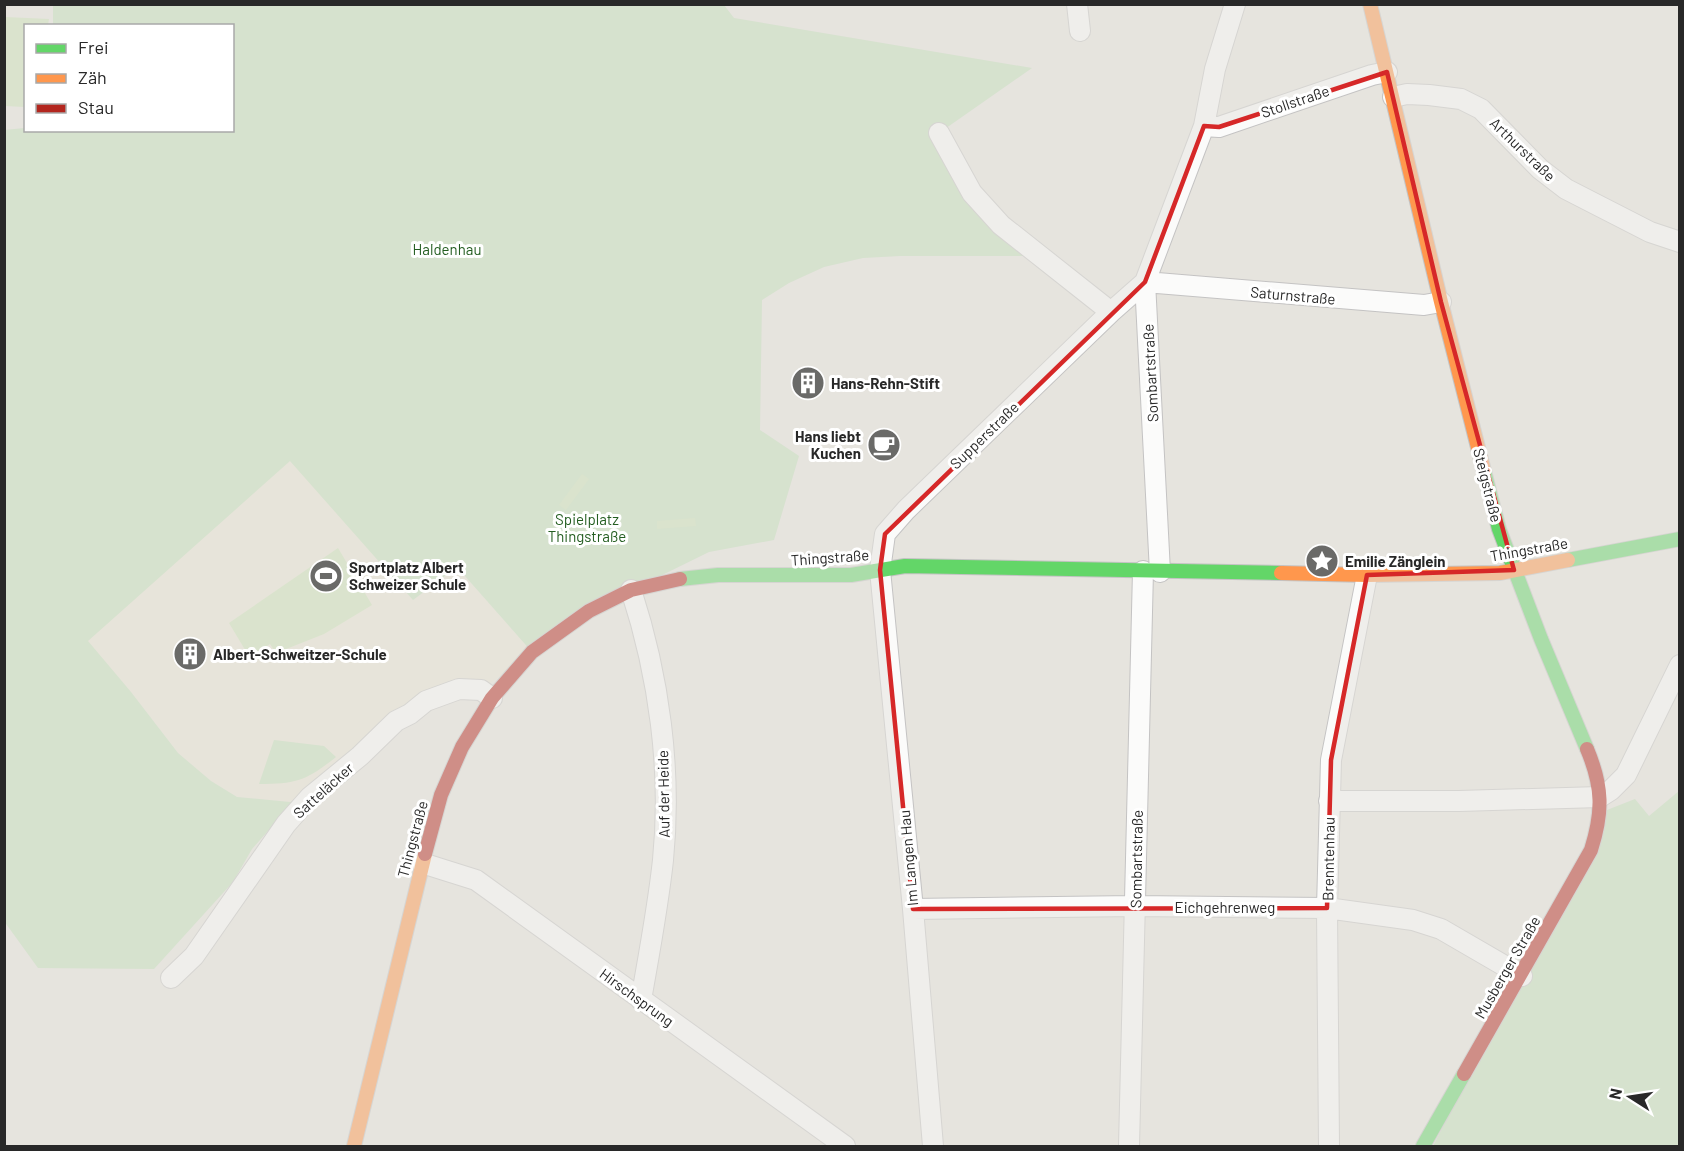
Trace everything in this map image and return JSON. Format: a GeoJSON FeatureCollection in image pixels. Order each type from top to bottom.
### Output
{"type":"FeatureCollection","features":[{"type":"Feature","properties":{"kind":"street"},"geometry":{"type":"LineString","coordinates":[[1077,4],[1080,31]]}},
{"type":"Feature","properties":{"kind":"street","name":"Supperstraße"},"geometry":{"type":"LineString","coordinates":[[880,570],[885,534],[906,510],[1145,282],[1204,126],[1215,69],[1235,4]]}},
{"type":"Feature","properties":{"kind":"street","name":"Steigstraße"},"geometry":{"type":"LineString","coordinates":[[1370,4],[1441,302],[1499,529],[1594,766],[1600,797]]}},
{"type":"Feature","properties":{"kind":"street","name":"Stollstraße"},"geometry":{"type":"LineString","coordinates":[[1204,126],[1219,127],[1372,75],[1387,72]]}},
{"type":"Feature","properties":{"kind":"street","name":"Arthurstraße"},"geometry":{"type":"LineString","coordinates":[[1393,97],[1407,94],[1461,99],[1481,109],[1540,169],[1566,189],[1650,232],[1680,242]]}},
{"type":"Feature","properties":{"kind":"street"},"geometry":{"type":"LineString","coordinates":[[939,133],[972,193],[1001,225],[1111,312]]}},
{"type":"Feature","properties":{"kind":"street","name":"Saturnstraße"},"geometry":{"type":"LineString","coordinates":[[1145,282],[1424,305],[1441,302]]}},
{"type":"Feature","properties":{"kind":"street","name":"Sombartstraße"},"geometry":{"type":"LineString","coordinates":[[1129,1146],[1135,906],[1152,571],[1145,282]]}},
{"type":"Feature","properties":{"kind":"street","name":"Thingstraße"},"geometry":{"type":"LineString","coordinates":[[354,1146],[422,863],[445,787],[462,747],[492,698],[532,652],[590,611],[631,590],[666,581],[718,575],[777,577],[851,575],[905,566],[1367,575],[1500,573],[1680,539]]}},
{"type":"Feature","properties":{"kind":"street","name":"Im Langen Hau"},"geometry":{"type":"LineString","coordinates":[[880,570],[933,1146]]}},
{"type":"Feature","properties":{"kind":"street","name":"Brenntenhau"},"geometry":{"type":"LineString","coordinates":[[1329,1146],[1327,908],[1331,760],[1367,575]]}},
{"type":"Feature","properties":{"kind":"street","name":"Auf der Heide"},"geometry":{"type":"LineString","coordinates":[[631,590],[644,630],[656,687],[666,807],[657,911],[641,1000]]}},
{"type":"Feature","properties":{"kind":"street"},"geometry":{"type":"LineString","coordinates":[[1329,801],[1459,801],[1600,797],[1626,775],[1680,665]]}},
{"type":"Feature","properties":{"kind":"street","name":"Satteläcker"},"geometry":{"type":"LineString","coordinates":[[171,978],[194,956],[286,824],[310,797],[360,756],[396,721],[410,714],[426,701],[459,689],[481,690],[492,698]]}},
{"type":"Feature","properties":{"kind":"street","name":"Musberger Straße"},"geometry":{"type":"LineString","coordinates":[[1423,1146],[1522,976],[1591,850],[1599,824],[1600,797]]}},
{"type":"Feature","properties":{"kind":"street","name":"Hirschsprung"},"geometry":{"type":"LineString","coordinates":[[422,863],[476,880],[845,1146]]}},
{"type":"Feature","properties":{"kind":"street","name":"Eichgehrenweg"},"geometry":{"type":"LineString","coordinates":[[913,909],[1135,906],[1327,908],[1413,920],[1441,929],[1522,976]]}},
{"type":"Feature","properties":{"kind":"highlighted area"},"geometry":{"type":"Polygon","coordinates":[[[1387,72],[1441,302],[1514,570],[1367,575],[1331,760],[1327,908],[913,909],[880,570],[885,534],[1145,282],[1204,126],[1219,127],[1387,72]]]}},
{"type":"Feature","properties":{"kind":"shaded area"},"geometry":{"type":"Polygon","coordinates":[[[290,460],[413,600],[457,567],[532,652],[481,690],[426,701],[310,797],[290,802],[237,797],[211,781],[178,753],[131,692],[87,641],[290,460]]]}},
{"type":"Feature","properties":{"kind":"green space","name":"Haldenhau"},"geometry":{"type":"Polygon","coordinates":[[[53,5],[724,5],[734,18],[1032,68],[939,133],[972,193],[1041,256],[863,258],[824,267],[789,283],[762,300],[760,430],[799,456],[774,540],[709,552],[589,611],[532,652],[457,567],[413,600],[290,461],[88,641],[178,753],[211,781],[237,797],[290,802],[310,797],[276,822],[252,849],[233,882],[154,969],[38,968],[4,921],[4,130],[24,128],[24,132],[234,132],[234,24],[53,24],[53,5]]]}},
{"type":"Feature","properties":{"kind":"green space"},"geometry":{"type":"Polygon","coordinates":[[[5,17],[49,19],[48,24],[24,24],[24,107],[5,106],[5,17]]]}},
{"type":"Feature","properties":{"kind":"green space"},"geometry":{"type":"Polygon","coordinates":[[[582,474],[589,479],[566,510],[559,505],[582,474]]]}},
{"type":"Feature","properties":{"kind":"green space"},"geometry":{"type":"Polygon","coordinates":[[[695,518],[696,526],[657,529],[657,521],[695,518]]]}},
{"type":"Feature","properties":{"kind":"green space","name":"Sportplatz Albert Schweizer Schule"},"geometry":{"type":"Polygon","coordinates":[[[338,548],[372,605],[324,634],[276,653],[270,644],[250,658],[229,623],[338,548]]]}},
{"type":"Feature","properties":{"kind":"green space"},"geometry":{"type":"Polygon","coordinates":[[[274,740],[324,746],[336,757],[301,779],[292,782],[259,784],[274,740]]]}},
{"type":"Feature","properties":{"kind":"green space"},"geometry":{"type":"Polygon","coordinates":[[[1679,791],[1679,1146],[1433,1146],[1607,810],[1635,799],[1649,816],[1679,791]]]}},
{"type":"Feature","properties":{"kind":"traffic: fast"},"geometry":{"type":"LineString","coordinates":[[1484,471],[1499,529],[1541,639],[1587,749]]}},
{"type":"Feature","properties":{"kind":"traffic: fast"},"geometry":{"type":"LineString","coordinates":[[1568,560],[1680,539]]}},
{"type":"Feature","properties":{"kind":"traffic: fast"},"geometry":{"type":"LineString","coordinates":[[680,579],[718,575],[851,575],[905,566],[1281,573]]}},
{"type":"Feature","properties":{"kind":"traffic: fast"},"geometry":{"type":"LineString","coordinates":[[1423,1146],[1464,1074]]}},
{"type":"Feature","properties":{"kind":"traffic: slow"},"geometry":{"type":"LineString","coordinates":[[1370,4],[1484,471]]}},
{"type":"Feature","properties":{"kind":"traffic: slow"},"geometry":{"type":"LineString","coordinates":[[1281,573],[1367,575],[1500,573],[1568,560]]}},
{"type":"Feature","properties":{"kind":"traffic: slow"},"geometry":{"type":"LineString","coordinates":[[354,1146],[425,854]]}},
{"type":"Feature","properties":{"kind":"traffic: jam"},"geometry":{"type":"LineString","coordinates":[[425,854],[441,795],[462,747],[492,698],[532,652],[589,611],[631,590],[680,579]]}},
{"type":"Feature","properties":{"kind":"traffic: jam"},"geometry":{"type":"LineString","coordinates":[[1464,1074],[1591,850],[1598,824],[1600,800],[1596,775],[1587,749]]}},
{"type":"Feature","properties":{"kind":"place","name":"Hans-Rehn-Stift"},"geometry":{"type":"Point","coordinates":[808,383]}},
{"type":"Feature","properties":{"kind":"place","name":"Hans liebt Kuchen"},"geometry":{"type":"Point","coordinates":[884,445]}},
{"type":"Feature","properties":{"kind":"place","name":"Emilie Zänglein"},"geometry":{"type":"Point","coordinates":[1322,561]}},
{"type":"Feature","properties":{"kind":"place","name":"Sportplatz Albert Schweizer Schule"},"geometry":{"type":"Point","coordinates":[326,576]}},
{"type":"Feature","properties":{"kind":"place","name":"Albert-Schweitzer-Schule"},"geometry":{"type":"Point","coordinates":[190,654]}},
{"type":"Feature","properties":{"kind":"park label","name":"Spielplatz Thingstraße"},"geometry":{"type":"Point","coordinates":[587,528]}}]}
